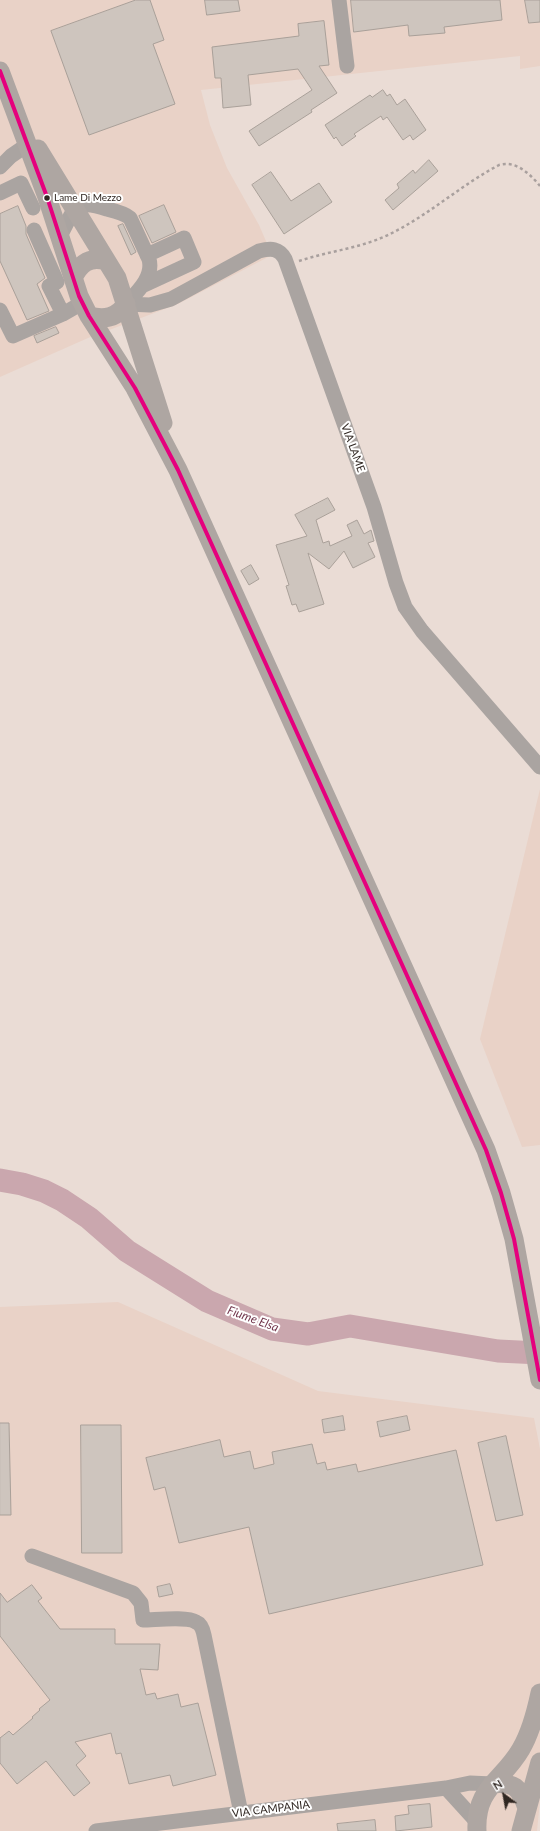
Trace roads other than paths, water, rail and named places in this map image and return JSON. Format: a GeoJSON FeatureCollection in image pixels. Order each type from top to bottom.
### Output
{"type":"FeatureCollection","features":[{"type":"Feature","properties":{"kind":"main road"},"geometry":{"type":"LineString","coordinates":[[0,71],[14,106],[85,309],[135,388],[178,470],[468,1108],[496,1178],[514,1239],[540,1380]]}},
{"type":"Feature","properties":{"kind":"main road"},"geometry":{"type":"LineString","coordinates":[[14,106],[23,119],[46,164],[117,278],[178,470]]}},
{"type":"Feature","properties":{"kind":"main road"},"geometry":{"type":"LineString","coordinates":[[73,278],[78,268],[86,261],[95,259],[106,261]]}},
{"type":"Feature","properties":{"kind":"main road"},"geometry":{"type":"LineString","coordinates":[[85,309],[101,318],[112,317],[119,313],[126,304]]}},
{"type":"Feature","properties":{"kind":"main road"},"geometry":{"type":"LineString","coordinates":[[476,1826],[480,1802],[492,1784],[522,1748],[534,1720],[540,1693]]}},
{"type":"Feature","properties":{"kind":"main road"},"geometry":{"type":"LineString","coordinates":[[521,1830],[540,1762]]}},
{"type":"Feature","properties":{"kind":"main road"},"geometry":{"type":"LineString","coordinates":[[492,1784],[505,1784],[516,1787],[527,1808]]}},
{"type":"Feature","properties":{"kind":"street"},"geometry":{"type":"LineString","coordinates":[[338,0],[347,66]]}},
{"type":"Feature","properties":{"kind":"street"},"geometry":{"type":"LineString","coordinates":[[0,167],[11,156],[27,145]]}},
{"type":"Feature","properties":{"kind":"street"},"geometry":{"type":"LineString","coordinates":[[0,193],[21,183],[33,208]]}},
{"type":"Feature","properties":{"kind":"street"},"geometry":{"type":"LineString","coordinates":[[60,236],[74,209],[83,204],[93,205],[128,216],[147,255],[150,263],[150,270],[142,286],[126,304]]}},
{"type":"Feature","properties":{"kind":"street"},"geometry":{"type":"LineString","coordinates":[[34,230],[57,282],[49,286],[63,314]]}},
{"type":"Feature","properties":{"kind":"street"},"geometry":{"type":"LineString","coordinates":[[142,286],[194,262],[184,238],[147,255]]}},
{"type":"Feature","properties":{"kind":"street","name":"VIA LAME"},"geometry":{"type":"LineString","coordinates":[[126,304],[146,306],[162,303],[248,256],[264,250],[278,250],[284,256],[377,517],[396,583],[405,607],[422,632],[540,767]]}},
{"type":"Feature","properties":{"kind":"street"},"geometry":{"type":"LineString","coordinates":[[0,310],[13,336],[63,314],[85,309]]}},
{"type":"Feature","properties":{"kind":"street"},"geometry":{"type":"LineString","coordinates":[[32,1556],[133,1593],[141,1603],[143,1620],[187,1619],[196,1621],[200,1625],[204,1635],[241,1813]]}},
{"type":"Feature","properties":{"kind":"street","name":"VIA CAMPANIA"},"geometry":{"type":"LineString","coordinates":[[96,1831],[446,1788],[470,1783],[492,1784]]}},
{"type":"Feature","properties":{"kind":"street"},"geometry":{"type":"LineString","coordinates":[[446,1788],[476,1826]]}},
{"type":"Feature","properties":{"kind":"waterway","name":"Fiume Elsa"},"geometry":{"type":"LineString","coordinates":[[0,1180],[22,1184],[44,1191],[62,1200],[89,1218],[127,1251],[207,1301],[272,1329],[308,1334],[350,1326],[498,1351],[540,1353]]}},
{"type":"Feature","properties":{"kind":"place","name":"Lame Di Mezzo"},"geometry":{"type":"Point","coordinates":[47,198]}}]}
